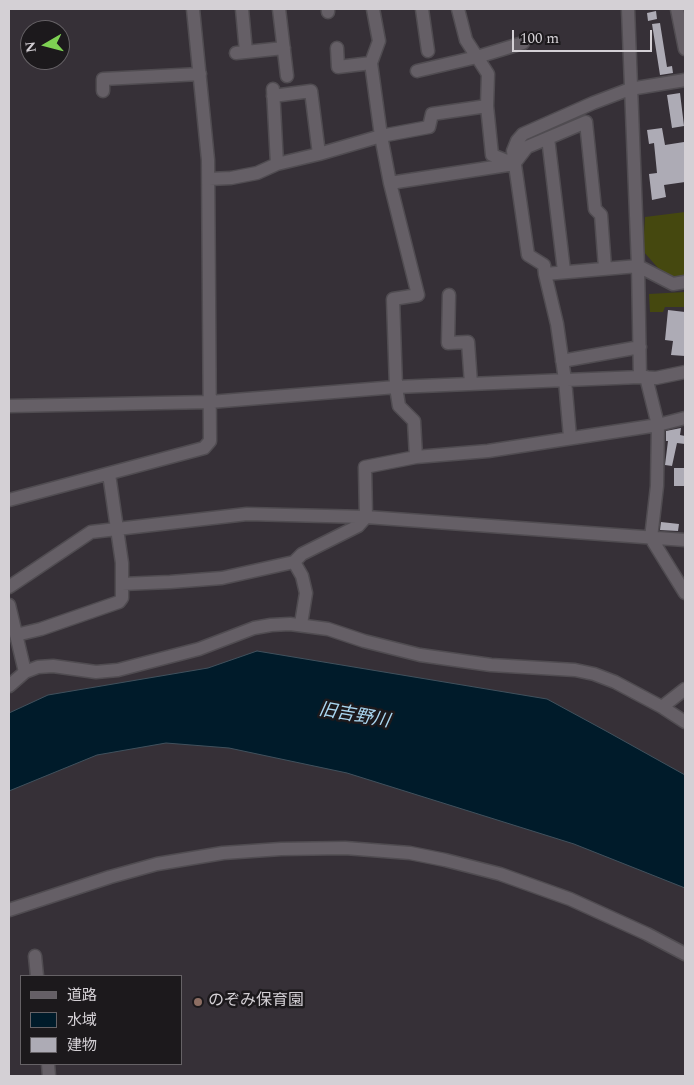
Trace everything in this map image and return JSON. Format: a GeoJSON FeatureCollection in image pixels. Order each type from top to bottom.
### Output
{"type":"FeatureCollection","features":[{"type":"Feature","properties":{"kind":"street"},"geometry":{"type":"LineString","coordinates":[[9,500],[204,448],[210,441],[209,179],[193,9]]}},
{"type":"Feature","properties":{"kind":"street"},"geometry":{"type":"LineString","coordinates":[[242,9],[241,53],[284,48]]}},
{"type":"Feature","properties":{"kind":"street"},"geometry":{"type":"LineString","coordinates":[[279,9],[287,76]]}},
{"type":"Feature","properties":{"kind":"street"},"geometry":{"type":"LineString","coordinates":[[373,9],[379,41],[371,63],[381,136],[390,183],[418,295],[393,300],[396,387],[399,406],[414,421],[416,457]]}},
{"type":"Feature","properties":{"kind":"street"},"geometry":{"type":"LineString","coordinates":[[422,9],[428,51]]}},
{"type":"Feature","properties":{"kind":"street"},"geometry":{"type":"LineString","coordinates":[[458,9],[466,40],[488,74],[487,106],[492,155],[514,164]]}},
{"type":"Feature","properties":{"kind":"street"},"geometry":{"type":"LineString","coordinates":[[628,9],[640,347],[643,377],[658,424],[657,486],[651,538],[685,593]]}},
{"type":"Feature","properties":{"kind":"street"},"geometry":{"type":"LineString","coordinates":[[681,16],[685,49]]}},
{"type":"Feature","properties":{"kind":"street"},"geometry":{"type":"LineString","coordinates":[[417,71],[477,57],[523,43]]}},
{"type":"Feature","properties":{"kind":"street"},"geometry":{"type":"LineString","coordinates":[[337,48],[338,67],[371,63]]}},
{"type":"Feature","properties":{"kind":"street"},"geometry":{"type":"LineString","coordinates":[[103,91],[104,79],[200,74]]}},
{"type":"Feature","properties":{"kind":"street"},"geometry":{"type":"LineString","coordinates":[[570,437],[565,380],[557,324],[544,264],[528,255],[513,151],[517,141],[523,134],[593,103],[630,89],[685,80]]}},
{"type":"Feature","properties":{"kind":"street"},"geometry":{"type":"LineString","coordinates":[[277,164],[273,92],[311,91],[319,154]]}},
{"type":"Feature","properties":{"kind":"street"},"geometry":{"type":"LineString","coordinates":[[209,179],[231,178],[257,173],[277,164],[381,136],[429,127],[432,114],[487,106]]}},
{"type":"Feature","properties":{"kind":"street"},"geometry":{"type":"LineString","coordinates":[[390,183],[514,164],[528,147],[586,122],[595,209],[602,215],[605,268]]}},
{"type":"Feature","properties":{"kind":"street"},"geometry":{"type":"LineString","coordinates":[[548,138],[564,271]]}},
{"type":"Feature","properties":{"kind":"street"},"geometry":{"type":"LineString","coordinates":[[545,274],[638,266],[673,284],[685,282]]}},
{"type":"Feature","properties":{"kind":"street"},"geometry":{"type":"LineString","coordinates":[[449,295],[448,343],[468,342],[471,384]]}},
{"type":"Feature","properties":{"kind":"street"},"geometry":{"type":"LineString","coordinates":[[562,361],[640,347]]}},
{"type":"Feature","properties":{"kind":"street"},"geometry":{"type":"LineString","coordinates":[[9,406],[210,402],[396,387],[656,378],[685,372]]}},
{"type":"Feature","properties":{"kind":"street"},"geometry":{"type":"LineString","coordinates":[[122,584],[222,578],[294,562],[302,554],[358,526],[366,517],[365,467],[416,457],[488,451],[685,418]]}},
{"type":"Feature","properties":{"kind":"street"},"geometry":{"type":"LineString","coordinates":[[14,643],[40,629],[119,602],[122,598],[122,563],[110,474]]}},
{"type":"Feature","properties":{"kind":"street"},"geometry":{"type":"LineString","coordinates":[[9,587],[91,532],[247,514],[366,517],[685,540]]}},
{"type":"Feature","properties":{"kind":"street"},"geometry":{"type":"LineString","coordinates":[[294,562],[302,576],[306,593],[301,624]]}},
{"type":"Feature","properties":{"kind":"street"},"geometry":{"type":"LineString","coordinates":[[9,605],[14,643],[26,672]]}},
{"type":"Feature","properties":{"kind":"street"},"geometry":{"type":"LineString","coordinates":[[9,686],[26,672],[38,667],[53,666],[96,672],[118,670],[199,648],[254,628],[271,624],[301,624],[328,629],[364,641],[420,655],[492,665],[575,670],[594,674],[615,682],[662,707],[685,722]]}},
{"type":"Feature","properties":{"kind":"street"},"geometry":{"type":"LineString","coordinates":[[662,707],[685,689]]}},
{"type":"Feature","properties":{"kind":"street"},"geometry":{"type":"LineString","coordinates":[[9,910],[110,877],[157,864],[223,853],[281,848],[345,848],[410,853],[500,874],[570,899],[647,934],[685,954]]}},
{"type":"Feature","properties":{"kind":"street"},"geometry":{"type":"LineString","coordinates":[[35,956],[38,975]]}},
{"type":"Feature","properties":{"kind":"shaded area"},"geometry":{"type":"Polygon","coordinates":[[[685,212],[685,278],[675,280],[666,277],[643,251],[645,217],[685,212]]]}},
{"type":"Feature","properties":{"kind":"shaded area"},"geometry":{"type":"Polygon","coordinates":[[[685,292],[685,307],[665,307],[663,312],[650,312],[649,294],[685,292]]]}},
{"type":"Feature","properties":{"kind":"water","name":"旧吉野川"},"geometry":{"type":"Polygon","coordinates":[[[257,651],[547,699],[606,731],[685,775],[685,888],[574,844],[347,773],[229,748],[166,743],[97,755],[9,791],[9,713],[48,695],[208,668],[257,651]]]}},
{"type":"Feature","properties":{"kind":"building"},"geometry":{"type":"Polygon","coordinates":[[[656,11],[657,19],[648,21],[647,13],[656,11]]]}},
{"type":"Feature","properties":{"kind":"building"},"geometry":{"type":"Polygon","coordinates":[[[660,23],[667,67],[672,66],[673,73],[660,75],[652,24],[660,23]]]}},
{"type":"Feature","properties":{"kind":"building"},"geometry":{"type":"Polygon","coordinates":[[[680,93],[684,126],[672,128],[667,95],[680,93]]]}},
{"type":"Feature","properties":{"kind":"building"},"geometry":{"type":"Polygon","coordinates":[[[662,128],[665,145],[684,142],[685,182],[664,185],[666,197],[652,200],[649,174],[657,173],[654,143],[649,144],[647,130],[662,128]]]}},
{"type":"Feature","properties":{"kind":"building"},"geometry":{"type":"Polygon","coordinates":[[[668,310],[685,312],[685,356],[671,355],[673,341],[665,340],[668,310]]]}},
{"type":"Feature","properties":{"kind":"building"},"geometry":{"type":"Polygon","coordinates":[[[681,428],[680,435],[685,436],[685,444],[677,443],[672,466],[665,465],[668,441],[666,441],[666,431],[681,428]]]}},
{"type":"Feature","properties":{"kind":"building"},"geometry":{"type":"Polygon","coordinates":[[[674,468],[685,468],[685,486],[674,486],[674,468]]]}},
{"type":"Feature","properties":{"kind":"building"},"geometry":{"type":"Polygon","coordinates":[[[661,522],[679,524],[678,531],[660,530],[661,522]]]}},
{"type":"Feature","properties":{"kind":"place","name":"のぞみ保育園"},"geometry":{"type":"Point","coordinates":[198,1002]}}]}
